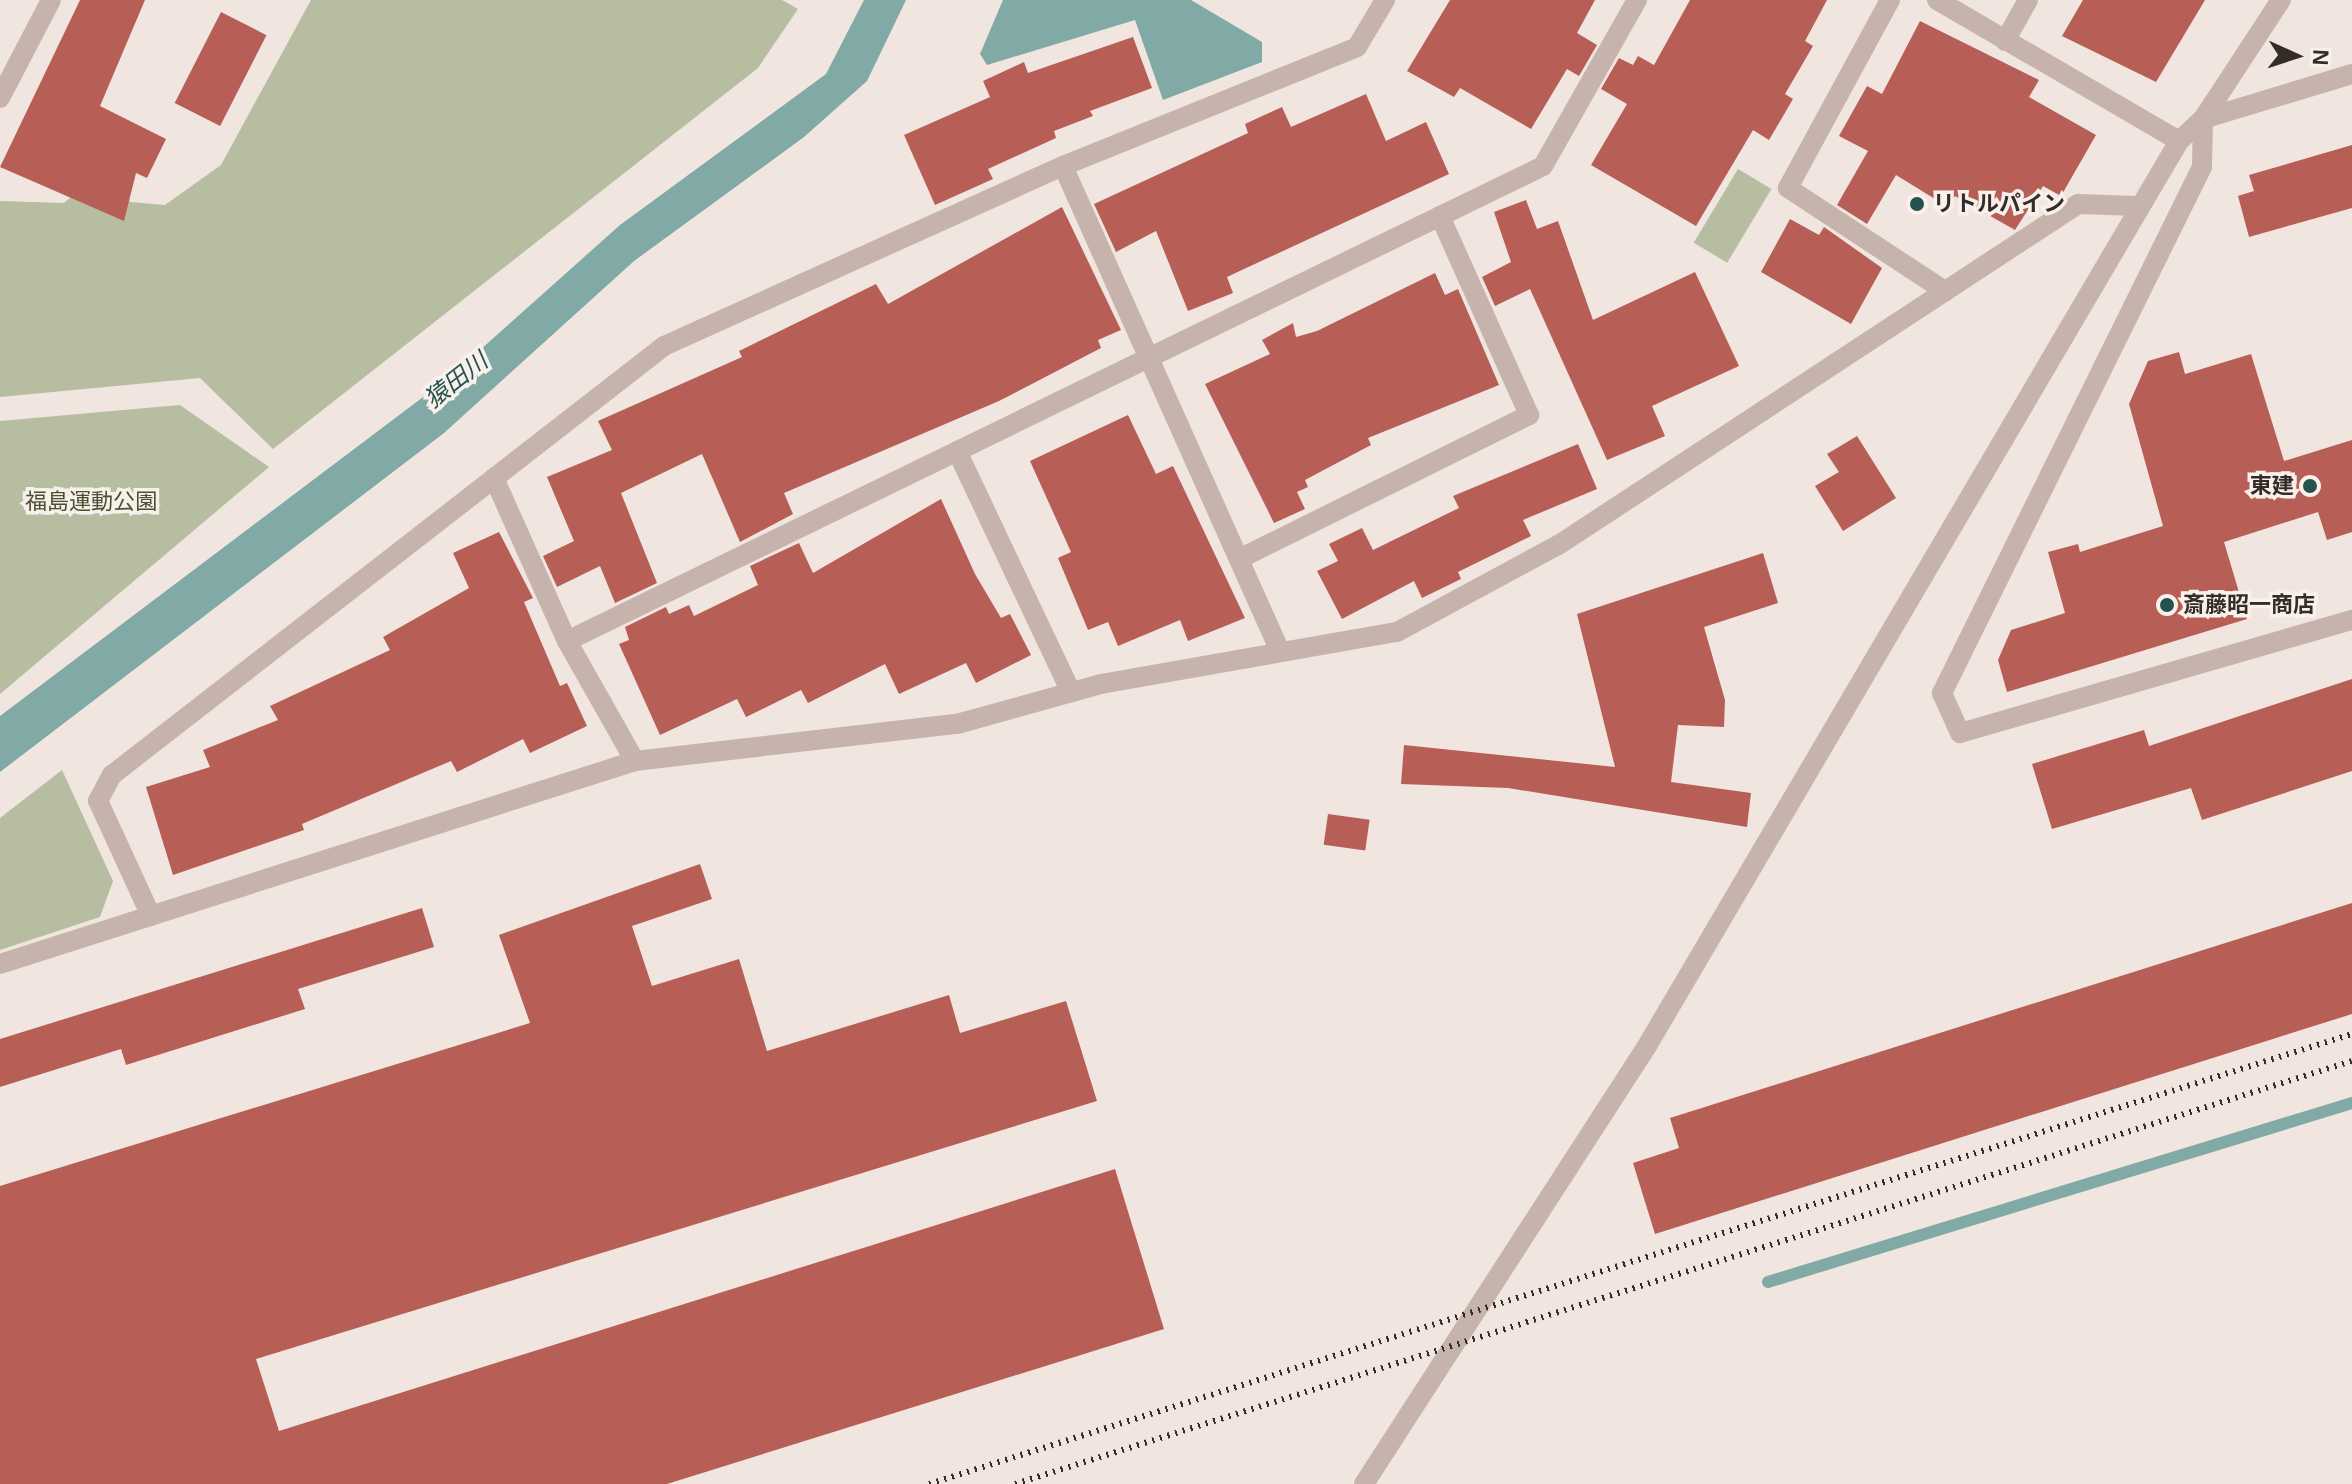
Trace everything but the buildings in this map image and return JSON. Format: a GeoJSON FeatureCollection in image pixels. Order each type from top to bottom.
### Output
{"type":"FeatureCollection","features":[{"type":"Feature","properties":{"kind":"street"},"geometry":{"type":"LineString","coordinates":[[0,98],[51,0]]}},
{"type":"Feature","properties":{"kind":"street"},"geometry":{"type":"LineString","coordinates":[[151,916],[98,801],[112,775],[664,346],[1063,166],[1357,47],[1385,0]]}},
{"type":"Feature","properties":{"kind":"street"},"geometry":{"type":"LineString","coordinates":[[567,641],[1543,166],[1637,0]]}},
{"type":"Feature","properties":{"kind":"street"},"geometry":{"type":"LineString","coordinates":[[1890,0],[1788,188],[1945,291]]}},
{"type":"Feature","properties":{"kind":"street"},"geometry":{"type":"LineString","coordinates":[[1937,0],[2179,141]]}},
{"type":"Feature","properties":{"kind":"street"},"geometry":{"type":"LineString","coordinates":[[2005,41],[2028,0]]}},
{"type":"Feature","properties":{"kind":"street"},"geometry":{"type":"LineString","coordinates":[[1368,1476],[1647,1046],[2137,206],[2179,141],[2203,119],[2281,0]]}},
{"type":"Feature","properties":{"kind":"street"},"geometry":{"type":"LineString","coordinates":[[2203,119],[2352,74]]}},
{"type":"Feature","properties":{"kind":"street"},"geometry":{"type":"LineString","coordinates":[[2203,119],[2202,167],[1942,693],[1960,733],[2352,620]]}},
{"type":"Feature","properties":{"kind":"street"},"geometry":{"type":"LineString","coordinates":[[1063,166],[1279,649]]}},
{"type":"Feature","properties":{"kind":"street"},"geometry":{"type":"LineString","coordinates":[[0,964],[635,761],[957,724],[1071,692],[1279,649],[1397,632],[1465,599],[2078,204],[2137,206]]}},
{"type":"Feature","properties":{"kind":"street"},"geometry":{"type":"LineString","coordinates":[[1239,559],[1529,415],[1440,216]]}},
{"type":"Feature","properties":{"kind":"street"},"geometry":{"type":"LineString","coordinates":[[957,451],[1071,692]]}},
{"type":"Feature","properties":{"kind":"street"},"geometry":{"type":"LineString","coordinates":[[494,478],[567,641],[635,761]]}},
{"type":"Feature","properties":{"kind":"green space"},"geometry":{"type":"Polygon","coordinates":[[[311,0],[782,0],[798,9],[758,68],[273,449],[200,378],[0,397],[0,201],[64,203],[87,183],[131,202],[165,205],[221,165],[311,0]]]}},
{"type":"Feature","properties":{"kind":"green space"},"geometry":{"type":"Polygon","coordinates":[[[1738,169],[1771,189],[1727,263],[1694,243],[1738,169]]]}},
{"type":"Feature","properties":{"kind":"green space","name":"福島運動公園"},"geometry":{"type":"Polygon","coordinates":[[[180,405],[269,467],[0,694],[0,421],[180,405]]]}},
{"type":"Feature","properties":{"kind":"green space"},"geometry":{"type":"Polygon","coordinates":[[[62,770],[113,881],[100,917],[0,950],[0,818],[62,770]]]}},
{"type":"Feature","properties":{"kind":"water","name":"猿田川"},"geometry":{"type":"Polygon","coordinates":[[[864,0],[906,0],[867,81],[804,137],[634,261],[444,433],[0,772],[0,716],[451,376],[620,225],[826,74],[864,0]]]}},
{"type":"Feature","properties":{"kind":"water"},"geometry":{"type":"Polygon","coordinates":[[[1003,0],[1191,0],[1262,42],[1262,62],[1163,100],[1135,20],[987,65],[980,54],[1003,0]]]}},
{"type":"Feature","properties":{"kind":"waterway"},"geometry":{"type":"LineString","coordinates":[[1768,1282],[2352,1103]]}},
{"type":"Feature","properties":{"kind":"railway"},"geometry":{"type":"LineString","coordinates":[[929,1484],[2352,1034]]}},
{"type":"Feature","properties":{"kind":"railway"},"geometry":{"type":"LineString","coordinates":[[1015,1484],[2352,1061]]}},
{"type":"Feature","properties":{"kind":"place","name":"リトルパイン"},"geometry":{"type":"Point","coordinates":[1917,204]}},
{"type":"Feature","properties":{"kind":"place","name":"東建"},"geometry":{"type":"Point","coordinates":[2310,486]}},
{"type":"Feature","properties":{"kind":"place","name":"斎藤昭一商店"},"geometry":{"type":"Point","coordinates":[2167,605]}}]}
